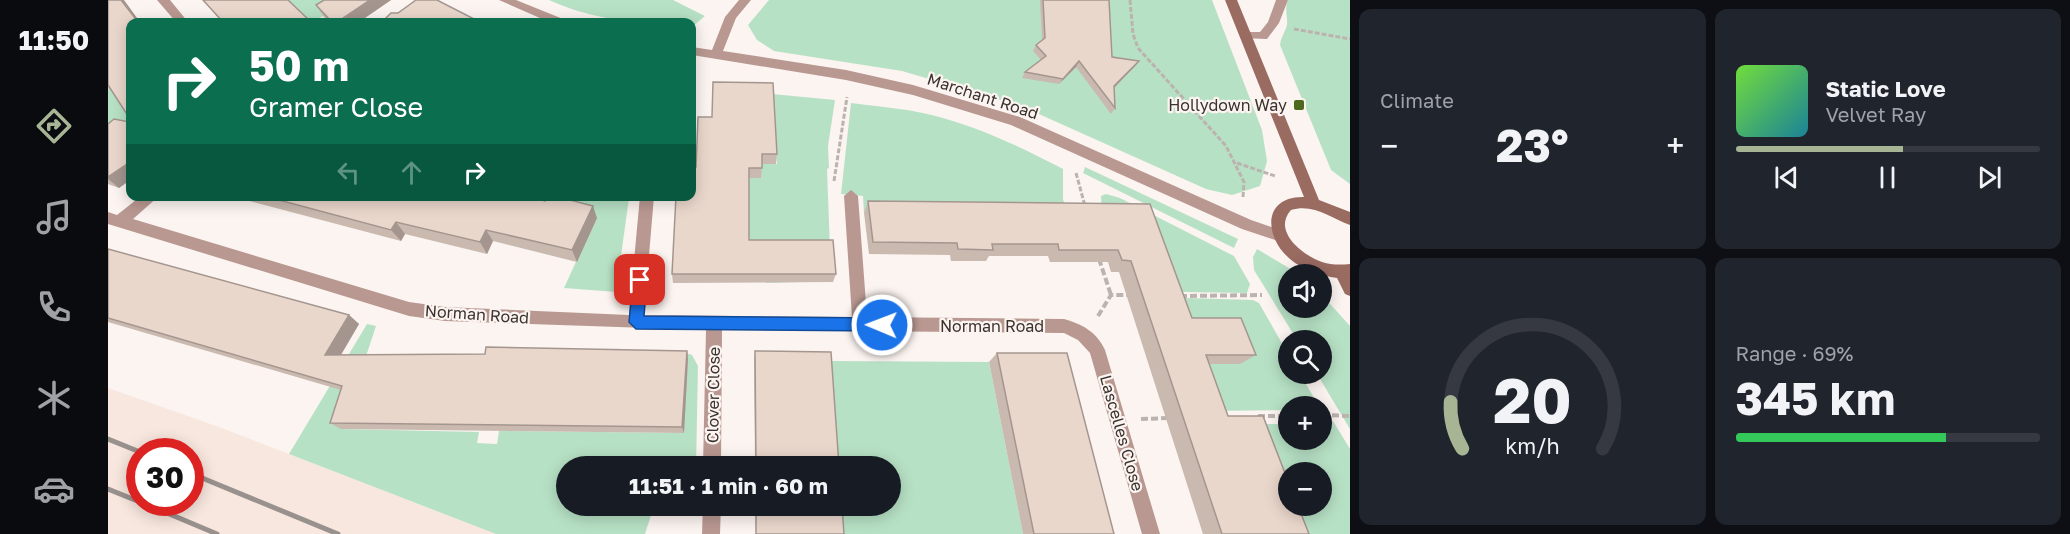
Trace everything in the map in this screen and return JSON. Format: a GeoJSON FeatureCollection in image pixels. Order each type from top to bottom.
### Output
{"type":"FeatureCollection","features":[{"type":"Feature","properties":{"kind":"main road"},"geometry":{"type":"LineString","coordinates":[[1231,0],[1313,202]]}},
{"type":"Feature","properties":{"kind":"main road"},"geometry":{"type":"LineString","coordinates":[[1350,219],[1313,202],[1298,202],[1287,206],[1280,214],[1278,224],[1281,236],[1291,250],[1306,262],[1324,270],[1346,272],[1350,289]]}},
{"type":"Feature","properties":{"kind":"street"},"geometry":{"type":"LineString","coordinates":[[163,0],[179,18]]}},
{"type":"Feature","properties":{"kind":"street"},"geometry":{"type":"LineString","coordinates":[[505,0],[549,18]]}},
{"type":"Feature","properties":{"kind":"street"},"geometry":{"type":"LineString","coordinates":[[716,54],[731,17],[745,0]]}},
{"type":"Feature","properties":{"kind":"street"},"geometry":{"type":"LineString","coordinates":[[1246,35],[1263,36],[1273,23],[1282,0]]}},
{"type":"Feature","properties":{"kind":"street","name":"Marchant Road"},"geometry":{"type":"LineString","coordinates":[[696,52],[846,75],[913,90],[1016,121],[1247,225],[1281,236]]}},
{"type":"Feature","properties":{"kind":"street"},"geometry":{"type":"LineString","coordinates":[[851,195],[860,325]]}},
{"type":"Feature","properties":{"kind":"street"},"geometry":{"type":"LineString","coordinates":[[114,219],[144,201]]}},
{"type":"Feature","properties":{"kind":"street"},"geometry":{"type":"LineString","coordinates":[[636,322],[647,201]]}},
{"type":"Feature","properties":{"kind":"street","name":"Norman Road"},"geometry":{"type":"LineString","coordinates":[[114,219],[409,309],[445,314],[636,322],[1064,326],[1086,334]]}},
{"type":"Feature","properties":{"kind":"street","name":"Clover Close"},"geometry":{"type":"LineString","coordinates":[[712,456],[714,323]]}},
{"type":"Feature","properties":{"kind":"street","name":"Lascelles Close"},"geometry":{"type":"LineString","coordinates":[[1086,334],[1097,350],[1120,419],[1151,534]]}},
{"type":"Feature","properties":{"kind":"street"},"geometry":{"type":"LineString","coordinates":[[711,534],[712,516]]}},
{"type":"Feature","properties":{"kind":"path"},"geometry":{"type":"LineString","coordinates":[[1130,0],[1133,34],[1138,48],[1200,115],[1236,162],[1244,183],[1243,200]]}},
{"type":"Feature","properties":{"kind":"path"},"geometry":{"type":"LineString","coordinates":[[1273,23],[1304,32],[1350,39]]}},
{"type":"Feature","properties":{"kind":"path"},"geometry":{"type":"LineString","coordinates":[[834,183],[847,96]]}},
{"type":"Feature","properties":{"kind":"path"},"geometry":{"type":"LineString","coordinates":[[1087,153],[1075,171],[1088,216]]}},
{"type":"Feature","properties":{"kind":"path"},"geometry":{"type":"LineString","coordinates":[[1236,162],[1275,177]]}},
{"type":"Feature","properties":{"kind":"path"},"geometry":{"type":"LineString","coordinates":[[1086,334],[1111,295],[1099,256]]}},
{"type":"Feature","properties":{"kind":"path"},"geometry":{"type":"LineString","coordinates":[[1111,295],[1127,296]]}},
{"type":"Feature","properties":{"kind":"path"},"geometry":{"type":"LineString","coordinates":[[1179,296],[1262,296]]}},
{"type":"Feature","properties":{"kind":"path"},"geometry":{"type":"LineString","coordinates":[[1332,415],[1350,416]]}},
{"type":"Feature","properties":{"kind":"path"},"geometry":{"type":"LineString","coordinates":[[1255,416],[1278,416]]}},
{"type":"Feature","properties":{"kind":"path"},"geometry":{"type":"LineString","coordinates":[[1120,419],[1176,418]]}},
{"type":"Feature","properties":{"kind":"shaded area"},"geometry":{"type":"Polygon","coordinates":[[[108,388],[219,427],[496,534],[108,534],[108,388]]]}},
{"type":"Feature","properties":{"kind":"green space"},"geometry":{"type":"Polygon","coordinates":[[[247,0],[347,0],[320,18],[296,18],[247,0]]]}},
{"type":"Feature","properties":{"kind":"green space"},"geometry":{"type":"Polygon","coordinates":[[[549,0],[673,0],[705,16],[696,24],[696,18],[608,18],[568,8],[549,0]]]}},
{"type":"Feature","properties":{"kind":"green space"},"geometry":{"type":"Polygon","coordinates":[[[769,0],[1212,0],[1262,130],[1267,161],[1260,186],[1232,195],[1206,189],[1021,106],[902,71],[774,51],[757,40],[748,25],[769,0]]]}},
{"type":"Feature","properties":{"kind":"green space"},"geometry":{"type":"Polygon","coordinates":[[[1288,0],[1350,0],[1350,184],[1331,170],[1280,45],[1287,25],[1288,0]]]}},
{"type":"Feature","properties":{"kind":"green space"},"geometry":{"type":"Polygon","coordinates":[[[108,81],[126,87],[126,129],[108,142],[108,81]]]}},
{"type":"Feature","properties":{"kind":"green space"},"geometry":{"type":"Polygon","coordinates":[[[772,94],[835,100],[828,146],[829,168],[827,169],[830,250],[799,282],[766,283],[764,252],[749,251],[748,178],[761,164],[777,164],[772,94]]]}},
{"type":"Feature","properties":{"kind":"green space"},"geometry":{"type":"Polygon","coordinates":[[[851,103],[920,112],[959,123],[1004,140],[1063,169],[1063,199],[1068,216],[864,213],[863,196],[841,194],[851,103]]]}},
{"type":"Feature","properties":{"kind":"green space"},"geometry":{"type":"Polygon","coordinates":[[[1085,167],[1238,239],[1234,248],[1083,173],[1085,167]]]}},
{"type":"Feature","properties":{"kind":"green space"},"geometry":{"type":"Polygon","coordinates":[[[1106,194],[1120,198],[1234,256],[1250,284],[1247,293],[1183,292],[1164,287],[1102,216],[1101,196],[1106,194]]]}},
{"type":"Feature","properties":{"kind":"green space"},"geometry":{"type":"Polygon","coordinates":[[[474,201],[629,201],[616,292],[564,288],[596,218],[474,201]]]}},
{"type":"Feature","properties":{"kind":"green space"},"geometry":{"type":"Polygon","coordinates":[[[1257,249],[1282,264],[1278,264],[1278,309],[1254,270],[1253,257],[1257,249]]]}},
{"type":"Feature","properties":{"kind":"green space"},"geometry":{"type":"Polygon","coordinates":[[[1186,298],[1253,300],[1259,303],[1278,336],[1278,384],[1306,384],[1313,396],[1278,396],[1278,410],[1208,411],[1197,364],[1239,364],[1178,328],[1169,302],[1186,298]]]}},
{"type":"Feature","properties":{"kind":"green space"},"geometry":{"type":"Polygon","coordinates":[[[1332,306],[1350,326],[1350,429],[1323,384],[1332,384],[1332,330],[1291,330],[1283,318],[1332,318],[1332,306]]]}},
{"type":"Feature","properties":{"kind":"green space"},"geometry":{"type":"Polygon","coordinates":[[[367,324],[376,326],[342,429],[479,432],[477,443],[497,444],[499,431],[683,433],[688,359],[686,353],[692,355],[698,366],[696,456],[556,456],[556,516],[651,516],[645,534],[496,534],[289,454],[367,324]]]}},
{"type":"Feature","properties":{"kind":"green space"},"geometry":{"type":"Polygon","coordinates":[[[828,361],[989,362],[1023,534],[839,534],[838,516],[901,516],[901,456],[834,456],[828,361]]]}},
{"type":"Feature","properties":{"kind":"green space"},"geometry":{"type":"Polygon","coordinates":[[[1333,421],[1350,449],[1350,534],[1287,534],[1280,516],[1332,516],[1332,462],[1278,462],[1278,510],[1246,424],[1278,424],[1278,450],[1332,450],[1333,421]]]}},
{"type":"Feature","properties":{"kind":"building"},"geometry":{"type":"Polygon","coordinates":[[[108,0],[121,0],[135,18],[126,18],[126,113],[108,85],[108,0]]]}},
{"type":"Feature","properties":{"kind":"building"},"geometry":{"type":"Polygon","coordinates":[[[203,0],[288,0],[307,18],[219,18],[203,0]]]}},
{"type":"Feature","properties":{"kind":"building"},"geometry":{"type":"Polygon","coordinates":[[[324,0],[370,0],[343,18],[328,18],[316,5],[324,0]]]}},
{"type":"Feature","properties":{"kind":"building"},"geometry":{"type":"Polygon","coordinates":[[[416,0],[437,0],[472,18],[386,18],[391,13],[398,13],[416,0]]]}},
{"type":"Feature","properties":{"kind":"building"},"geometry":{"type":"Polygon","coordinates":[[[1043,0],[1109,0],[1112,57],[1139,61],[1114,86],[1115,108],[1079,61],[1063,79],[1025,72],[1046,56],[1036,45],[1045,38],[1043,0]]]}},
{"type":"Feature","properties":{"kind":"building"},"geometry":{"type":"Polygon","coordinates":[[[713,82],[773,83],[777,154],[762,154],[762,168],[749,168],[749,240],[833,240],[836,274],[672,274],[676,201],[696,201],[698,117],[712,117],[713,82]]]}},
{"type":"Feature","properties":{"kind":"building"},"geometry":{"type":"Polygon","coordinates":[[[114,119],[126,121],[126,165],[108,177],[108,124],[114,119]]]}},
{"type":"Feature","properties":{"kind":"building"},"geometry":{"type":"Polygon","coordinates":[[[283,201],[574,201],[593,206],[572,250],[486,230],[480,242],[396,222],[391,230],[283,201]]]}},
{"type":"Feature","properties":{"kind":"building"},"geometry":{"type":"Polygon","coordinates":[[[868,201],[1150,204],[1192,318],[1241,318],[1256,355],[1206,355],[1228,416],[1263,416],[1281,462],[1278,462],[1278,516],[1302,516],[1309,534],[1222,534],[1131,261],[1122,260],[1118,250],[1059,250],[1058,244],[992,244],[993,250],[958,249],[957,243],[873,242],[868,201]]]}},
{"type":"Feature","properties":{"kind":"building"},"geometry":{"type":"Polygon","coordinates":[[[108,249],[349,315],[325,355],[485,354],[486,347],[687,351],[682,427],[330,423],[342,386],[108,318],[108,249]]]}},
{"type":"Feature","properties":{"kind":"building"},"geometry":{"type":"Polygon","coordinates":[[[755,351],[831,352],[838,456],[756,456],[755,351]]]}},
{"type":"Feature","properties":{"kind":"building"},"geometry":{"type":"Polygon","coordinates":[[[997,353],[1067,353],[1114,534],[1034,534],[997,353]]]}},
{"type":"Feature","properties":{"kind":"building"},"geometry":{"type":"Polygon","coordinates":[[[756,516],[843,516],[844,534],[756,534],[756,516]]]}},
{"type":"Feature","properties":{"kind":"railway"},"geometry":{"type":"LineString","coordinates":[[108,439],[126,446]]}},
{"type":"Feature","properties":{"kind":"railway"},"geometry":{"type":"LineString","coordinates":[[204,479],[338,534]]}},
{"type":"Feature","properties":{"kind":"railway"},"geometry":{"type":"LineString","coordinates":[[108,489],[126,496]]}},
{"type":"Feature","properties":{"kind":"railway"},"geometry":{"type":"LineString","coordinates":[[174,516],[217,534]]}},
{"type":"Feature","properties":{"kind":"place","name":"Hollydown Way"},"geometry":{"type":"Point","coordinates":[1299,105]}},
{"type":"Feature","properties":{"kind":"route"},"geometry":{"type":"LineString","coordinates":[[640,280],[636,322],[882,325]]}}]}
